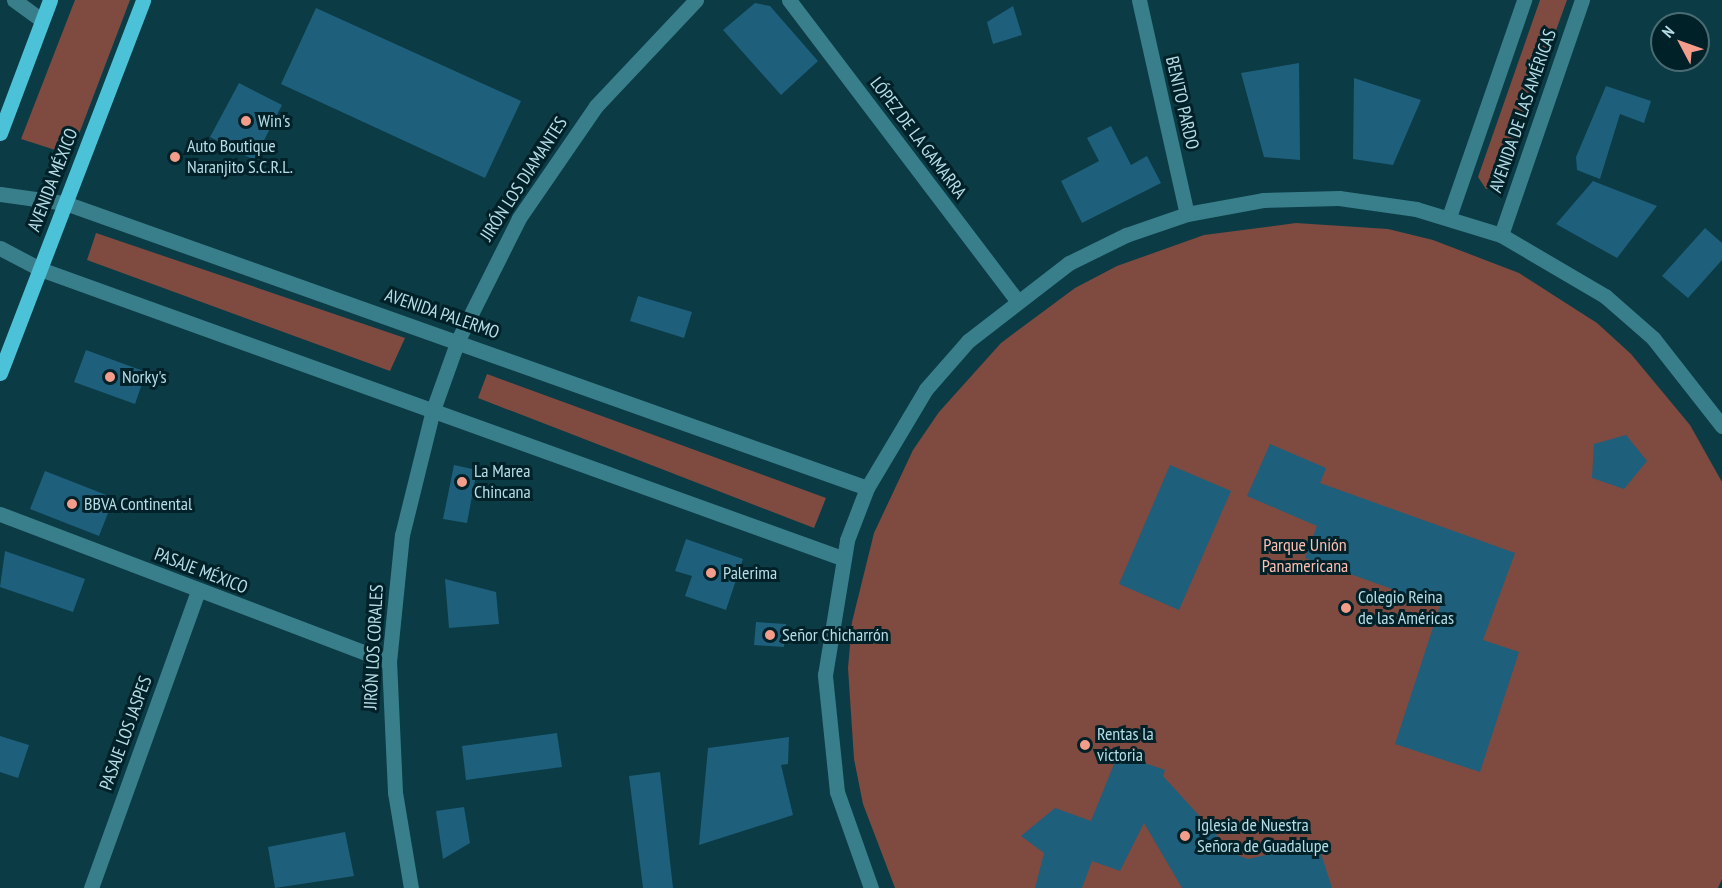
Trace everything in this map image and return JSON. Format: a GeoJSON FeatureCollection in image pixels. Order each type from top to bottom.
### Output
{"type":"FeatureCollection","features":[{"type":"Feature","properties":{"kind":"main road"},"geometry":{"type":"LineString","coordinates":[[0,133],[50,0]]}},
{"type":"Feature","properties":{"kind":"main road","name":"AVENIDA MÉXICO"},"geometry":{"type":"LineString","coordinates":[[0,373],[143,0]]}},
{"type":"Feature","properties":{"kind":"street"},"geometry":{"type":"LineString","coordinates":[[14,0],[42,20]]}},
{"type":"Feature","properties":{"kind":"street","name":"JIRÓN LOS DIAMANTES"},"geometry":{"type":"LineString","coordinates":[[434,410],[458,340],[508,238],[556,160],[632,64],[696,0]]}},
{"type":"Feature","properties":{"kind":"street","name":"LÓPEZ DE LA GAMARRA"},"geometry":{"type":"LineString","coordinates":[[789,0],[1016,299]]}},
{"type":"Feature","properties":{"kind":"street","name":"BENITO PARDO"},"geometry":{"type":"LineString","coordinates":[[1139,0],[1187,214]]}},
{"type":"Feature","properties":{"kind":"street","name":"AVENIDA DE LAS AMÉRICAS"},"geometry":{"type":"LineString","coordinates":[[1449,217],[1524,0]]}},
{"type":"Feature","properties":{"kind":"street","name":"AVENIDA DE LAS AMÉRICAS"},"geometry":{"type":"LineString","coordinates":[[1501,235],[1582,0]]}},
{"type":"Feature","properties":{"kind":"street","name":"AVENIDA PALERMO"},"geometry":{"type":"LineString","coordinates":[[0,194],[65,203],[458,340],[867,488]]}},
{"type":"Feature","properties":{"kind":"street"},"geometry":{"type":"LineString","coordinates":[[871,888],[837,792],[825,675],[842,558],[867,488],[926,389],[968,341],[1016,299],[1069,263],[1126,235],[1187,214],[1263,200],[1339,198],[1449,217],[1501,235],[1605,296],[1653,338],[1722,426]]}},
{"type":"Feature","properties":{"kind":"street"},"geometry":{"type":"LineString","coordinates":[[0,248],[40,269],[842,558]]}},
{"type":"Feature","properties":{"kind":"street","name":"JIRÓN LOS CORALES"},"geometry":{"type":"LineString","coordinates":[[411,888],[395,792],[390,662],[402,535],[434,410]]}},
{"type":"Feature","properties":{"kind":"street","name":"PASAJE MÉXICO"},"geometry":{"type":"LineString","coordinates":[[0,514],[390,662]]}},
{"type":"Feature","properties":{"kind":"street","name":"PASAJE LOS JASPES"},"geometry":{"type":"LineString","coordinates":[[91,888],[198,591]]}},
{"type":"Feature","properties":{"kind":"green space"},"geometry":{"type":"Polygon","coordinates":[[[75,0],[130,0],[71,155],[21,139],[75,0]]]}},
{"type":"Feature","properties":{"kind":"green space"},"geometry":{"type":"Polygon","coordinates":[[[1540,0],[1567,0],[1500,185],[1486,189],[1478,177],[1540,0]]]}},
{"type":"Feature","properties":{"kind":"green space","name":"Parque Unión Panamericana"},"geometry":{"type":"Polygon","coordinates":[[[1296,223],[1388,229],[1433,240],[1519,273],[1597,323],[1631,354],[1690,425],[1722,482],[1722,879],[1718,888],[895,888],[863,804],[854,759],[848,668],[852,622],[874,533],[913,450],[939,412],[1001,343],[1075,288],[1117,266],[1204,235],[1296,223]]]}},
{"type":"Feature","properties":{"kind":"green space"},"geometry":{"type":"Polygon","coordinates":[[[96,233],[405,338],[390,371],[87,260],[96,233]]]}},
{"type":"Feature","properties":{"kind":"green space"},"geometry":{"type":"Polygon","coordinates":[[[487,374],[826,498],[814,528],[478,398],[487,374]]]}},
{"type":"Feature","properties":{"kind":"building"},"geometry":{"type":"Polygon","coordinates":[[[755,3],[770,6],[818,61],[781,95],[723,30],[755,3]]]}},
{"type":"Feature","properties":{"kind":"building"},"geometry":{"type":"Polygon","coordinates":[[[1013,6],[1022,35],[993,44],[987,22],[1013,6]]]}},
{"type":"Feature","properties":{"kind":"building"},"geometry":{"type":"Polygon","coordinates":[[[316,8],[521,101],[485,178],[281,84],[316,8]]]}},
{"type":"Feature","properties":{"kind":"building"},"geometry":{"type":"Polygon","coordinates":[[[1299,63],[1300,160],[1264,157],[1241,73],[1299,63]]]}},
{"type":"Feature","properties":{"kind":"building"},"geometry":{"type":"Polygon","coordinates":[[[1354,78],[1421,100],[1393,165],[1353,159],[1354,78]]]}},
{"type":"Feature","properties":{"kind":"building","name":"Win's"},"geometry":{"type":"Polygon","coordinates":[[[239,83],[282,105],[254,160],[210,137],[239,83]]]}},
{"type":"Feature","properties":{"kind":"building"},"geometry":{"type":"Polygon","coordinates":[[[1606,86],[1651,101],[1644,123],[1620,114],[1600,179],[1577,170],[1576,157],[1606,86]]]}},
{"type":"Feature","properties":{"kind":"building"},"geometry":{"type":"Polygon","coordinates":[[[1111,126],[1131,165],[1147,156],[1161,183],[1082,223],[1061,181],[1099,161],[1087,138],[1111,126]]]}},
{"type":"Feature","properties":{"kind":"building"},"geometry":{"type":"Polygon","coordinates":[[[1593,181],[1657,206],[1617,258],[1556,224],[1593,181]]]}},
{"type":"Feature","properties":{"kind":"building"},"geometry":{"type":"Polygon","coordinates":[[[1705,228],[1722,243],[1722,260],[1688,298],[1662,276],[1705,228]]]}},
{"type":"Feature","properties":{"kind":"building"},"geometry":{"type":"Polygon","coordinates":[[[638,296],[692,312],[684,338],[630,321],[638,296]]]}},
{"type":"Feature","properties":{"kind":"building","name":"Norky's"},"geometry":{"type":"Polygon","coordinates":[[[86,350],[146,372],[135,404],[74,382],[86,350]]]}},
{"type":"Feature","properties":{"kind":"building"},"geometry":{"type":"Polygon","coordinates":[[[1626,435],[1647,461],[1624,489],[1592,478],[1594,444],[1626,435]]]}},
{"type":"Feature","properties":{"kind":"building"},"geometry":{"type":"Polygon","coordinates":[[[1270,444],[1326,468],[1320,483],[1515,553],[1483,640],[1519,652],[1480,772],[1395,744],[1440,606],[1305,558],[1317,526],[1247,496],[1270,444]]]}},
{"type":"Feature","properties":{"kind":"building"},"geometry":{"type":"Polygon","coordinates":[[[454,465],[477,470],[467,523],[443,519],[454,465]]]}},
{"type":"Feature","properties":{"kind":"building"},"geometry":{"type":"Polygon","coordinates":[[[1170,465],[1231,491],[1179,610],[1119,584],[1170,465]]]}},
{"type":"Feature","properties":{"kind":"building","name":"BBVA Continental"},"geometry":{"type":"Polygon","coordinates":[[[45,471],[114,498],[99,536],[30,509],[45,471]]]}},
{"type":"Feature","properties":{"kind":"building","name":"Palerima"},"geometry":{"type":"Polygon","coordinates":[[[686,539],[743,559],[726,610],[685,596],[692,576],[675,571],[686,539]]]}},
{"type":"Feature","properties":{"kind":"building"},"geometry":{"type":"Polygon","coordinates":[[[5,551],[85,579],[73,612],[0,587],[5,551]]]}},
{"type":"Feature","properties":{"kind":"building"},"geometry":{"type":"Polygon","coordinates":[[[445,579],[496,592],[499,624],[449,628],[445,579]]]}},
{"type":"Feature","properties":{"kind":"building","name":"Señor Chicharrón"},"geometry":{"type":"Polygon","coordinates":[[[756,622],[786,624],[784,647],[754,645],[756,622]]]}},
{"type":"Feature","properties":{"kind":"building"},"geometry":{"type":"Polygon","coordinates":[[[557,733],[562,767],[466,780],[462,746],[557,733]]]}},
{"type":"Feature","properties":{"kind":"building"},"geometry":{"type":"Polygon","coordinates":[[[0,736],[29,745],[18,778],[0,772],[0,736]]]}},
{"type":"Feature","properties":{"kind":"building"},"geometry":{"type":"Polygon","coordinates":[[[789,737],[788,764],[781,765],[793,815],[699,845],[708,748],[789,737]]]}},
{"type":"Feature","properties":{"kind":"building"},"geometry":{"type":"Polygon","coordinates":[[[1118,754],[1165,770],[1163,776],[1234,854],[1248,859],[1318,844],[1332,888],[1182,888],[1144,823],[1120,871],[1092,861],[1082,888],[1035,888],[1044,853],[1021,836],[1055,808],[1091,821],[1118,754]]]}},
{"type":"Feature","properties":{"kind":"building"},"geometry":{"type":"Polygon","coordinates":[[[660,772],[673,888],[643,888],[629,776],[660,772]]]}},
{"type":"Feature","properties":{"kind":"building"},"geometry":{"type":"Polygon","coordinates":[[[464,807],[470,843],[443,859],[436,811],[464,807]]]}},
{"type":"Feature","properties":{"kind":"building"},"geometry":{"type":"Polygon","coordinates":[[[345,832],[354,876],[275,888],[268,847],[345,832]]]}},
{"type":"Feature","properties":{"kind":"place","name":"Win's"},"geometry":{"type":"Point","coordinates":[246,121]}},
{"type":"Feature","properties":{"kind":"place","name":"Auto Boutique Naranjito S.C.R.L."},"geometry":{"type":"Point","coordinates":[175,157]}},
{"type":"Feature","properties":{"kind":"place","name":"Norky's"},"geometry":{"type":"Point","coordinates":[110,377]}},
{"type":"Feature","properties":{"kind":"place","name":"La Marea Chincana"},"geometry":{"type":"Point","coordinates":[462,482]}},
{"type":"Feature","properties":{"kind":"place","name":"BBVA Continental"},"geometry":{"type":"Point","coordinates":[72,504]}},
{"type":"Feature","properties":{"kind":"place","name":"Palerima"},"geometry":{"type":"Point","coordinates":[711,573]}},
{"type":"Feature","properties":{"kind":"place","name":"Colegio Reina de las Américas"},"geometry":{"type":"Point","coordinates":[1346,608]}},
{"type":"Feature","properties":{"kind":"place","name":"Señor Chicharrón"},"geometry":{"type":"Point","coordinates":[770,635]}},
{"type":"Feature","properties":{"kind":"place","name":"Rentas la victoria"},"geometry":{"type":"Point","coordinates":[1085,745]}},
{"type":"Feature","properties":{"kind":"place","name":"Iglesia de Nuestra Señora de Guadalupe"},"geometry":{"type":"Point","coordinates":[1185,836]}}]}
